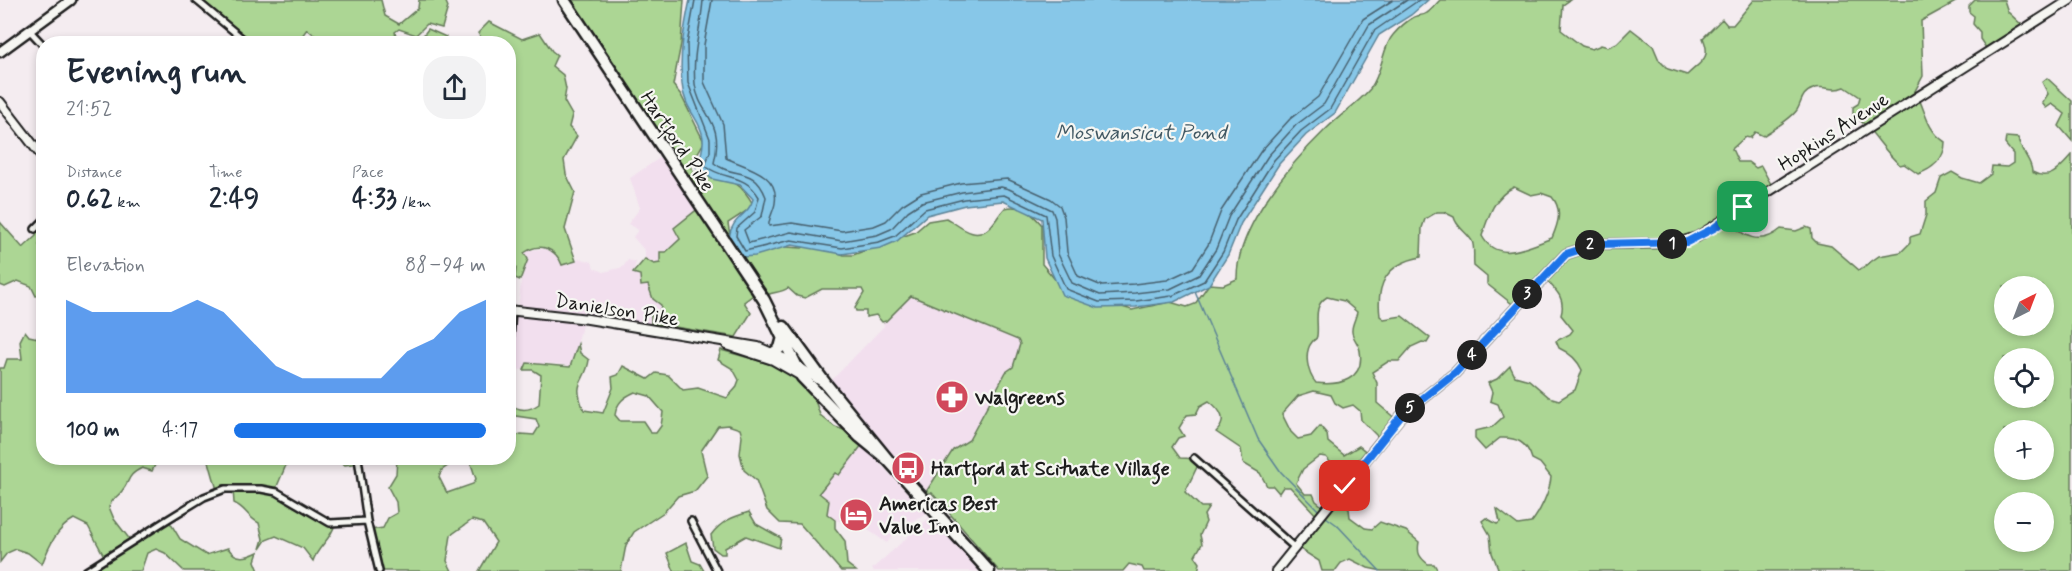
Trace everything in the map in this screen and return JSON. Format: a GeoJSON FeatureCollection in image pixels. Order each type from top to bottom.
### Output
{"type":"FeatureCollection","features":[{"type":"Feature","properties":{"kind":"highway","name":"Hartford Pike"},"geometry":{"type":"LineString","coordinates":[[564,0],[764,300],[825,383],[888,460],[989,571]]}},
{"type":"Feature","properties":{"kind":"highway","name":"Hartford Pike"},"geometry":{"type":"LineString","coordinates":[[764,300],[802,377],[860,437],[888,460]]}},
{"type":"Feature","properties":{"kind":"highway"},"geometry":{"type":"LineString","coordinates":[[773,353],[780,348],[783,337]]}},
{"type":"Feature","properties":{"kind":"main road"},"geometry":{"type":"LineString","coordinates":[[0,52],[71,0]]}},
{"type":"Feature","properties":{"kind":"street"},"geometry":{"type":"LineString","coordinates":[[196,0],[239,36]]}},
{"type":"Feature","properties":{"kind":"street","name":"Hopkins Avenue"},"geometry":{"type":"LineString","coordinates":[[1276,571],[1401,416],[1455,373],[1566,254],[1597,244],[1677,243],[1697,237],[2070,0]]}},
{"type":"Feature","properties":{"kind":"street"},"geometry":{"type":"LineString","coordinates":[[29,30],[36,37]]}},
{"type":"Feature","properties":{"kind":"street"},"geometry":{"type":"LineString","coordinates":[[0,102],[36,149]]}},
{"type":"Feature","properties":{"kind":"street","name":"Danielson Pike"},"geometry":{"type":"LineString","coordinates":[[516,311],[588,319],[721,343],[772,360],[802,377]]}},
{"type":"Feature","properties":{"kind":"street","name":"Danielson Pike"},"geometry":{"type":"LineString","coordinates":[[721,343],[738,343],[773,353],[825,383]]}},
{"type":"Feature","properties":{"kind":"street"},"geometry":{"type":"LineString","coordinates":[[1194,458],[1295,548]]}},
{"type":"Feature","properties":{"kind":"street"},"geometry":{"type":"LineString","coordinates":[[359,465],[367,521],[379,571]]}},
{"type":"Feature","properties":{"kind":"street"},"geometry":{"type":"LineString","coordinates":[[86,571],[165,521],[204,498],[225,489],[261,489],[277,492],[330,523],[367,521]]}},
{"type":"Feature","properties":{"kind":"street"},"geometry":{"type":"LineString","coordinates":[[691,521],[717,571]]}},
{"type":"Feature","properties":{"kind":"shaded area"},"geometry":{"type":"Polygon","coordinates":[[[664,155],[700,207],[691,214],[680,239],[666,252],[660,263],[654,264],[645,259],[645,251],[633,237],[638,230],[628,224],[640,208],[630,178],[664,155]]]}},
{"type":"Feature","properties":{"kind":"shaded area"},"geometry":{"type":"Polygon","coordinates":[[[545,249],[558,254],[561,263],[569,265],[579,258],[592,262],[594,268],[604,272],[623,267],[628,260],[636,262],[633,273],[640,275],[650,287],[654,299],[661,305],[660,311],[651,316],[650,331],[583,321],[572,366],[546,363],[541,366],[528,363],[524,370],[516,369],[516,312],[518,312],[524,253],[528,250],[545,249]]]}},
{"type":"Feature","properties":{"kind":"shaded area"},"geometry":{"type":"Polygon","coordinates":[[[910,296],[1017,340],[1020,344],[1013,367],[1006,372],[969,440],[956,451],[926,492],[829,383],[884,326],[883,322],[910,296]]]}},
{"type":"Feature","properties":{"kind":"shaded area"},"geometry":{"type":"Polygon","coordinates":[[[862,445],[927,513],[897,529],[887,543],[859,524],[853,526],[835,520],[827,514],[819,493],[836,473],[839,475],[862,445]]]}},
{"type":"Feature","properties":{"kind":"shaded area"},"geometry":{"type":"Polygon","coordinates":[[[930,517],[980,571],[874,571],[872,569],[930,517]]]}},
{"type":"Feature","properties":{"kind":"green space"},"geometry":{"type":"Polygon","coordinates":[[[194,0],[381,0],[385,16],[399,24],[418,8],[419,0],[445,0],[448,7],[442,28],[427,24],[416,35],[399,29],[395,32],[396,36],[316,36],[307,29],[302,36],[236,36],[194,0]]]}},
{"type":"Feature","properties":{"kind":"green space"},"geometry":{"type":"Polygon","coordinates":[[[561,0],[684,0],[681,44],[673,85],[681,95],[704,142],[691,165],[693,171],[735,183],[754,206],[728,223],[731,242],[742,255],[771,246],[802,248],[810,243],[844,255],[853,255],[915,232],[928,221],[946,218],[967,231],[979,233],[990,227],[1005,208],[1017,207],[1030,213],[1042,225],[1042,264],[1064,290],[1132,310],[1170,302],[1187,307],[1195,304],[1209,284],[1223,285],[1237,279],[1239,259],[1245,239],[1255,218],[1282,178],[1312,143],[1370,89],[1378,75],[1389,40],[1393,35],[1411,19],[1429,12],[1440,0],[1570,0],[1563,5],[1561,30],[1582,46],[1592,49],[1601,45],[1608,47],[1617,43],[1631,29],[1653,46],[1659,60],[1668,69],[1687,75],[1701,63],[1706,55],[1703,38],[1722,19],[1727,25],[1733,25],[1754,0],[1959,0],[1921,21],[1923,76],[1915,91],[1933,131],[1945,142],[1943,153],[1937,162],[1918,174],[1904,164],[1900,165],[1866,126],[1853,115],[1853,107],[1858,104],[1860,97],[1845,87],[1840,89],[1817,88],[1806,93],[1797,110],[1786,121],[1763,136],[1755,132],[1750,138],[1745,137],[1732,149],[1738,162],[1748,162],[1756,168],[1761,166],[1773,188],[1728,218],[1745,235],[1759,238],[1774,234],[1781,229],[1796,231],[1806,227],[1811,229],[1812,238],[1817,243],[1831,246],[1859,270],[1879,256],[1901,252],[1910,243],[1910,237],[1920,234],[1926,215],[1926,201],[1936,193],[1941,178],[1952,172],[1979,183],[1991,174],[1992,166],[2007,167],[2013,163],[2013,154],[2005,144],[2006,137],[2018,138],[2032,172],[2038,175],[2054,172],[2072,155],[2072,571],[1496,571],[1498,568],[1492,553],[1490,535],[1482,521],[1486,518],[1497,524],[1500,522],[1497,509],[1518,525],[1531,523],[1544,501],[1551,477],[1540,463],[1532,459],[1527,448],[1520,442],[1511,438],[1500,438],[1485,450],[1475,439],[1475,431],[1492,427],[1503,417],[1498,404],[1490,401],[1492,392],[1488,383],[1497,379],[1510,366],[1515,376],[1529,380],[1549,397],[1559,400],[1575,390],[1582,370],[1573,357],[1559,348],[1556,341],[1573,330],[1561,315],[1561,299],[1552,286],[1544,278],[1516,307],[1487,284],[1487,277],[1474,266],[1472,241],[1454,217],[1444,212],[1437,212],[1425,219],[1422,228],[1421,257],[1409,260],[1392,270],[1382,285],[1380,294],[1380,316],[1384,319],[1402,316],[1430,338],[1427,343],[1422,342],[1411,347],[1399,361],[1389,361],[1372,372],[1377,383],[1377,403],[1397,420],[1380,439],[1361,420],[1360,411],[1353,405],[1343,408],[1335,403],[1331,395],[1314,391],[1298,396],[1282,414],[1291,432],[1298,439],[1311,436],[1320,426],[1327,434],[1328,442],[1344,455],[1359,446],[1369,454],[1340,493],[1330,483],[1335,468],[1326,457],[1320,456],[1303,469],[1296,483],[1305,494],[1313,494],[1316,501],[1326,509],[1336,499],[1349,509],[1350,517],[1365,528],[1372,529],[1380,522],[1406,531],[1419,542],[1421,557],[1428,564],[1434,564],[1438,571],[1382,571],[1368,568],[1350,559],[1341,563],[1335,571],[1322,571],[1319,561],[1297,547],[1319,518],[1290,487],[1283,487],[1279,493],[1273,486],[1267,486],[1260,473],[1243,463],[1241,449],[1216,432],[1222,424],[1222,416],[1209,401],[1200,406],[1196,414],[1187,415],[1179,428],[1184,436],[1178,438],[1172,447],[1180,458],[1188,458],[1198,465],[1185,492],[1201,507],[1209,507],[1204,515],[1206,522],[1200,535],[1202,544],[1195,556],[1200,563],[1198,571],[1144,571],[1142,567],[1129,564],[1123,571],[999,571],[932,493],[926,492],[953,450],[969,440],[1006,372],[1013,367],[1020,344],[1018,340],[911,296],[886,321],[882,322],[876,315],[866,317],[866,311],[856,311],[855,308],[864,293],[862,289],[822,289],[805,298],[797,296],[788,288],[761,298],[756,293],[744,302],[751,313],[736,337],[651,323],[651,316],[660,311],[661,305],[653,299],[648,285],[641,286],[640,275],[633,273],[645,259],[654,264],[660,263],[660,252],[666,252],[680,239],[674,228],[700,207],[561,0]],[[1514,187],[1497,201],[1482,236],[1488,244],[1504,251],[1523,249],[1552,238],[1558,222],[1557,207],[1552,197],[1541,193],[1531,195],[1514,187]],[[1327,297],[1322,301],[1317,315],[1317,338],[1309,347],[1307,357],[1309,369],[1316,383],[1341,382],[1354,375],[1360,361],[1359,348],[1352,333],[1357,312],[1344,301],[1327,297]]]}},
{"type":"Feature","properties":{"kind":"green space"},"geometry":{"type":"Polygon","coordinates":[[[1975,0],[2004,0],[2008,12],[2025,28],[1988,51],[1980,39],[1980,32],[1973,24],[1974,16],[1969,12],[1969,6],[1975,0]]]}},
{"type":"Feature","properties":{"kind":"green space"},"geometry":{"type":"Polygon","coordinates":[[[489,22],[522,39],[540,33],[557,55],[552,66],[563,75],[566,89],[564,101],[572,115],[569,127],[577,136],[564,160],[566,174],[575,192],[565,229],[576,261],[562,265],[556,255],[547,248],[530,249],[524,253],[528,259],[520,280],[516,278],[516,36],[480,36],[478,33],[489,22]]]}},
{"type":"Feature","properties":{"kind":"green space"},"geometry":{"type":"Polygon","coordinates":[[[428,29],[444,36],[423,36],[428,29]]]}},
{"type":"Feature","properties":{"kind":"green space"},"geometry":{"type":"Polygon","coordinates":[[[2047,78],[2072,101],[2072,141],[2059,126],[2065,114],[2052,104],[2046,108],[2042,103],[2048,94],[2042,82],[2047,78]]]}},
{"type":"Feature","properties":{"kind":"green space"},"geometry":{"type":"Polygon","coordinates":[[[0,222],[23,248],[36,236],[36,296],[31,286],[18,281],[5,287],[0,285],[0,222]]]}},
{"type":"Feature","properties":{"kind":"green space"},"geometry":{"type":"Polygon","coordinates":[[[25,331],[29,336],[36,338],[36,465],[155,465],[152,471],[142,468],[133,473],[109,507],[114,519],[131,541],[168,519],[180,539],[206,555],[228,548],[234,555],[242,557],[258,552],[255,561],[259,571],[184,571],[165,553],[156,549],[147,553],[141,571],[86,571],[105,558],[88,526],[74,519],[58,532],[42,564],[28,553],[16,549],[7,553],[0,562],[0,368],[4,368],[7,359],[22,359],[20,341],[25,331]]]}},
{"type":"Feature","properties":{"kind":"green space"},"geometry":{"type":"Polygon","coordinates":[[[578,344],[580,353],[589,360],[579,387],[580,400],[584,410],[603,413],[613,388],[612,377],[618,375],[623,366],[648,379],[656,373],[668,375],[683,390],[698,388],[727,398],[736,388],[739,380],[733,369],[718,360],[721,350],[777,366],[795,377],[812,391],[820,415],[835,427],[850,432],[862,445],[839,475],[835,473],[819,493],[829,501],[827,514],[835,520],[835,528],[845,541],[847,564],[856,571],[841,571],[800,524],[780,523],[767,510],[756,480],[744,470],[740,454],[742,436],[740,429],[728,425],[718,426],[701,451],[707,476],[695,491],[678,496],[664,512],[634,532],[626,545],[621,571],[479,571],[496,542],[483,523],[472,520],[451,535],[447,561],[452,571],[380,571],[370,530],[383,528],[388,518],[397,513],[396,502],[388,487],[396,474],[397,465],[449,465],[442,470],[439,477],[447,493],[473,484],[476,479],[471,465],[516,465],[516,436],[534,435],[539,427],[536,419],[516,416],[516,408],[524,410],[539,404],[541,375],[533,370],[524,370],[527,363],[570,367],[578,344]],[[635,392],[619,403],[615,415],[620,421],[643,421],[651,433],[656,433],[661,426],[663,412],[649,396],[635,392]]]}},
{"type":"Feature","properties":{"kind":"green space"},"geometry":{"type":"Polygon","coordinates":[[[210,465],[286,465],[275,491],[335,524],[313,561],[303,548],[276,536],[266,540],[260,549],[263,539],[259,523],[234,503],[233,489],[217,490],[210,465]]]}},
{"type":"Feature","properties":{"kind":"green space"},"geometry":{"type":"Polygon","coordinates":[[[749,512],[756,524],[781,538],[779,548],[746,536],[725,548],[725,554],[713,548],[711,535],[719,526],[749,512]]]}},
{"type":"Feature","properties":{"kind":"green space"},"geometry":{"type":"Polygon","coordinates":[[[686,543],[692,561],[700,564],[704,571],[674,571],[667,553],[686,543]]]}},
{"type":"Feature","properties":{"kind":"water","name":"Moswansicut Pond"},"geometry":{"type":"Polygon","coordinates":[[[690,0],[1428,0],[1411,15],[1379,35],[1335,113],[1306,135],[1279,164],[1241,223],[1228,255],[1209,285],[1174,302],[1136,307],[1098,308],[1062,295],[1045,258],[1042,219],[1003,201],[965,205],[927,215],[897,241],[881,248],[842,254],[792,245],[755,256],[742,257],[729,237],[734,224],[748,209],[753,199],[740,185],[712,179],[696,167],[702,153],[702,132],[684,96],[681,73],[683,42],[690,0]]]}},
{"type":"Feature","properties":{"kind":"waterway"},"geometry":{"type":"LineString","coordinates":[[1195,292],[1258,439],[1281,472],[1319,511]]}},
{"type":"Feature","properties":{"kind":"waterway"},"geometry":{"type":"LineString","coordinates":[[1326,517],[1337,525],[1380,571]]}},
{"type":"Feature","properties":{"kind":"place","name":"Walgreens"},"geometry":{"type":"Point","coordinates":[952,397]}},
{"type":"Feature","properties":{"kind":"place","name":"Hartford at Scituate Village"},"geometry":{"type":"Point","coordinates":[908,468]}},
{"type":"Feature","properties":{"kind":"place","name":"Americas Best Value Inn"},"geometry":{"type":"Point","coordinates":[856,515]}},
{"type":"Feature","properties":{"kind":"route"},"geometry":{"type":"LineString","coordinates":[[1345,486],[1401,416],[1445,383],[1566,254],[1597,244],[1687,242],[1714,228],[1743,207]]}}]}
